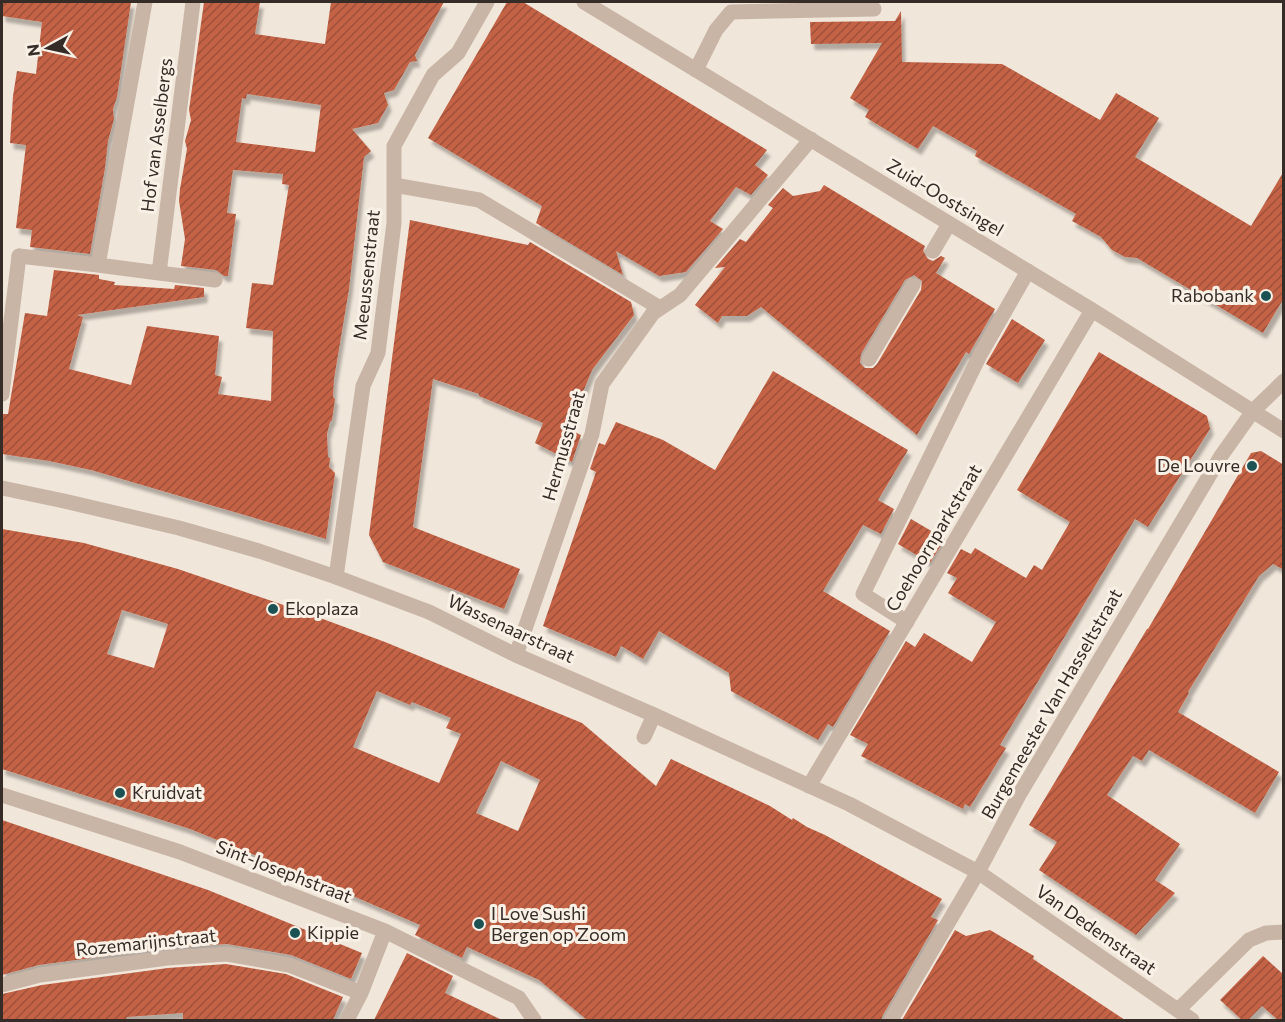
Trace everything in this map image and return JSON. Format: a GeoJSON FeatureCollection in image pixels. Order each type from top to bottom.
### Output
{"type":"FeatureCollection","features":[{"type":"Feature","properties":{"kind":"street","name":"Hof van Asselbergs"},"geometry":{"type":"LineString","coordinates":[[98,265],[145,2]]}},
{"type":"Feature","properties":{"kind":"street","name":"Hof van Asselbergs"},"geometry":{"type":"LineString","coordinates":[[159,273],[193,2]]}},
{"type":"Feature","properties":{"kind":"street","name":"Meeussenstraat"},"geometry":{"type":"LineString","coordinates":[[336,577],[363,386],[378,353],[394,223],[394,146],[433,75],[458,52],[487,2]]}},
{"type":"Feature","properties":{"kind":"street","name":"Zuid-Oostsingel"},"geometry":{"type":"LineString","coordinates":[[584,2],[1092,310],[1284,431]]}},
{"type":"Feature","properties":{"kind":"street"},"geometry":{"type":"LineString","coordinates":[[696,70],[716,30],[731,12],[874,9]]}},
{"type":"Feature","properties":{"kind":"street","name":"Hermusstraat"},"geometry":{"type":"LineString","coordinates":[[516,655],[592,434],[602,384],[653,313],[680,295],[811,139]]}},
{"type":"Feature","properties":{"kind":"street"},"geometry":{"type":"LineString","coordinates":[[394,185],[478,200],[660,308]]}},
{"type":"Feature","properties":{"kind":"street"},"geometry":{"type":"LineString","coordinates":[[933,251],[949,224]]}},
{"type":"Feature","properties":{"kind":"street"},"geometry":{"type":"LineString","coordinates":[[2,394],[19,255],[215,280]]}},
{"type":"Feature","properties":{"kind":"street"},"geometry":{"type":"LineString","coordinates":[[907,622],[863,594],[980,355],[1028,271]]}},
{"type":"Feature","properties":{"kind":"street"},"geometry":{"type":"LineString","coordinates":[[869,359],[913,285]]}},
{"type":"Feature","properties":{"kind":"street","name":"Coehoornparkstraat"},"geometry":{"type":"LineString","coordinates":[[810,786],[1092,310]]}},
{"type":"Feature","properties":{"kind":"street","name":"Burgemeester Van Hasseltstraat"},"geometry":{"type":"LineString","coordinates":[[891,1020],[978,872],[1043,754],[1221,456],[1253,411],[1284,381]]}},
{"type":"Feature","properties":{"kind":"street","name":"Wassenaarstraat"},"geometry":{"type":"LineString","coordinates":[[2,488],[178,528],[259,551],[429,612],[516,655],[849,804],[978,872]]}},
{"type":"Feature","properties":{"kind":"street"},"geometry":{"type":"LineString","coordinates":[[644,737],[654,715]]}},
{"type":"Feature","properties":{"kind":"street","name":"Sint-Josephstraat"},"geometry":{"type":"LineString","coordinates":[[2,795],[180,852],[385,931],[519,998],[534,1020]]}},
{"type":"Feature","properties":{"kind":"street","name":"Van Dedemstraat"},"geometry":{"type":"LineString","coordinates":[[978,872],[1192,1020]]}},
{"type":"Feature","properties":{"kind":"street"},"geometry":{"type":"LineString","coordinates":[[347,1020],[361,993],[385,931]]}},
{"type":"Feature","properties":{"kind":"street"},"geometry":{"type":"LineString","coordinates":[[1178,1010],[1249,940],[1266,933],[1284,932]]}},
{"type":"Feature","properties":{"kind":"street","name":"Rozemarijnstraat"},"geometry":{"type":"LineString","coordinates":[[2,985],[40,975],[167,958],[227,954],[289,965],[361,993]]}},
{"type":"Feature","properties":{"kind":"building"},"geometry":{"type":"Polygon","coordinates":[[[2,2],[131,2],[117,97],[113,109],[114,119],[108,141],[90,254],[30,247],[32,230],[16,228],[26,145],[10,143],[13,96],[17,71],[36,74],[42,22],[2,16],[2,2]]]}},
{"type":"Feature","properties":{"kind":"building"},"geometry":{"type":"Polygon","coordinates":[[[204,2],[260,2],[255,34],[325,44],[331,2],[444,2],[415,55],[417,61],[410,62],[394,90],[384,93],[388,105],[378,123],[352,129],[371,151],[364,157],[349,289],[334,379],[333,397],[335,399],[327,434],[329,467],[335,473],[326,539],[91,470],[2,454],[2,414],[8,414],[25,313],[47,316],[54,270],[99,275],[99,279],[115,282],[114,285],[174,289],[175,285],[204,288],[204,297],[77,315],[83,317],[69,369],[131,385],[147,326],[219,336],[215,375],[222,377],[218,394],[271,401],[273,331],[246,328],[252,283],[273,285],[289,185],[282,184],[283,174],[233,170],[227,213],[236,214],[228,276],[216,270],[181,266],[185,239],[179,201],[187,149],[185,141],[191,120],[189,110],[204,2]],[[247,94],[246,99],[242,98],[236,142],[315,152],[321,105],[247,94]]]}},
{"type":"Feature","properties":{"kind":"building"},"geometry":{"type":"Polygon","coordinates":[[[507,2],[523,2],[767,150],[755,165],[768,175],[751,195],[736,187],[710,221],[723,229],[686,272],[659,276],[616,251],[623,275],[536,223],[542,206],[428,138],[507,2]]]}},
{"type":"Feature","properties":{"kind":"building"},"geometry":{"type":"Polygon","coordinates":[[[901,11],[902,62],[1002,64],[1100,120],[1116,93],[1159,118],[1135,157],[1251,226],[1284,171],[1284,298],[1263,333],[1137,258],[1125,257],[1112,250],[1101,237],[1072,221],[1076,214],[975,156],[977,151],[933,126],[918,149],[865,117],[869,110],[850,98],[882,43],[811,44],[810,22],[895,21],[901,11]]]}},
{"type":"Feature","properties":{"kind":"building"},"geometry":{"type":"Polygon","coordinates":[[[824,185],[925,246],[923,251],[928,259],[933,261],[941,256],[945,258],[936,273],[995,309],[969,354],[966,352],[917,435],[761,307],[747,316],[722,316],[718,323],[695,305],[725,267],[715,268],[740,239],[746,242],[773,208],[768,205],[783,188],[793,196],[820,191],[824,185]],[[914,275],[905,280],[861,354],[860,363],[865,368],[873,368],[877,364],[921,290],[922,281],[914,275]]]}},
{"type":"Feature","properties":{"kind":"building"},"geometry":{"type":"Polygon","coordinates":[[[410,220],[528,245],[530,242],[631,302],[634,315],[592,370],[568,429],[581,435],[572,462],[535,443],[543,423],[479,396],[479,394],[433,379],[413,527],[520,569],[504,609],[383,562],[369,535],[410,220]]]}},
{"type":"Feature","properties":{"kind":"building"},"geometry":{"type":"Polygon","coordinates":[[[1012,319],[1045,340],[1018,383],[986,364],[1012,319]]]}},
{"type":"Feature","properties":{"kind":"building"},"geometry":{"type":"Polygon","coordinates":[[[1099,352],[1207,416],[1210,429],[1148,527],[1135,519],[1000,745],[1006,748],[970,807],[965,804],[963,809],[861,756],[868,744],[850,735],[906,641],[915,647],[924,633],[972,662],[996,622],[948,593],[957,578],[947,573],[961,549],[971,554],[975,548],[1026,578],[1034,565],[1042,570],[1070,522],[1017,490],[1099,352]]]}},
{"type":"Feature","properties":{"kind":"building"},"geometry":{"type":"Polygon","coordinates":[[[773,371],[908,450],[878,500],[894,509],[881,534],[863,525],[823,591],[890,631],[833,727],[828,724],[818,740],[731,691],[729,673],[659,631],[643,659],[621,646],[616,657],[543,626],[596,472],[590,469],[599,443],[605,445],[616,422],[663,440],[715,470],[773,371]]]}},
{"type":"Feature","properties":{"kind":"building"},"geometry":{"type":"Polygon","coordinates":[[[1261,451],[1284,465],[1284,570],[1273,564],[1259,576],[1178,712],[1279,772],[1255,813],[1149,750],[1142,761],[1133,756],[1107,795],[1180,844],[1155,880],[1175,893],[1136,935],[1039,870],[1057,842],[1029,825],[1251,453],[1261,451]]]}},
{"type":"Feature","properties":{"kind":"building"},"geometry":{"type":"Polygon","coordinates":[[[911,519],[945,539],[930,563],[898,544],[911,519]]]}},
{"type":"Feature","properties":{"kind":"building"},"geometry":{"type":"Polygon","coordinates":[[[2,529],[84,543],[178,569],[385,642],[582,723],[656,786],[671,759],[770,806],[792,820],[793,818],[942,899],[931,917],[938,920],[881,1020],[587,1020],[539,980],[467,947],[462,958],[415,935],[420,925],[309,877],[190,829],[2,769],[2,529]],[[122,610],[107,654],[154,668],[168,624],[122,610]],[[377,691],[353,747],[439,783],[461,734],[446,728],[451,718],[412,702],[410,705],[377,691]],[[501,761],[476,813],[518,831],[540,780],[501,761]]]}},
{"type":"Feature","properties":{"kind":"building"},"geometry":{"type":"Polygon","coordinates":[[[2,820],[208,890],[362,953],[351,979],[291,955],[227,944],[166,948],[39,965],[2,975],[2,820]]]}},
{"type":"Feature","properties":{"kind":"building"},"geometry":{"type":"Polygon","coordinates":[[[955,930],[966,936],[990,930],[1034,956],[1033,959],[1125,1020],[902,1020],[955,930]]]}},
{"type":"Feature","properties":{"kind":"building"},"geometry":{"type":"Polygon","coordinates":[[[407,953],[453,976],[445,993],[502,1020],[374,1020],[407,953]]]}},
{"type":"Feature","properties":{"kind":"building"},"geometry":{"type":"Polygon","coordinates":[[[1263,956],[1284,975],[1284,1020],[1278,1020],[1262,1006],[1248,1020],[1242,1020],[1220,1000],[1263,956]]]}},
{"type":"Feature","properties":{"kind":"building"},"geometry":{"type":"Polygon","coordinates":[[[226,964],[286,974],[343,997],[333,1020],[183,1020],[183,1013],[127,1017],[126,1020],[2,1020],[2,994],[42,985],[168,968],[226,964]]]}},
{"type":"Feature","properties":{"kind":"place","name":"Rabobank"},"geometry":{"type":"Point","coordinates":[1266,296]}},
{"type":"Feature","properties":{"kind":"place","name":"De Louvre"},"geometry":{"type":"Point","coordinates":[1252,466]}},
{"type":"Feature","properties":{"kind":"place","name":"Ekoplaza"},"geometry":{"type":"Point","coordinates":[273,609]}},
{"type":"Feature","properties":{"kind":"place","name":"Kruidvat"},"geometry":{"type":"Point","coordinates":[120,793]}},
{"type":"Feature","properties":{"kind":"place","name":"I Love Sushi Bergen op Zoom"},"geometry":{"type":"Point","coordinates":[479,924]}},
{"type":"Feature","properties":{"kind":"place","name":"Kippie"},"geometry":{"type":"Point","coordinates":[295,933]}}]}
